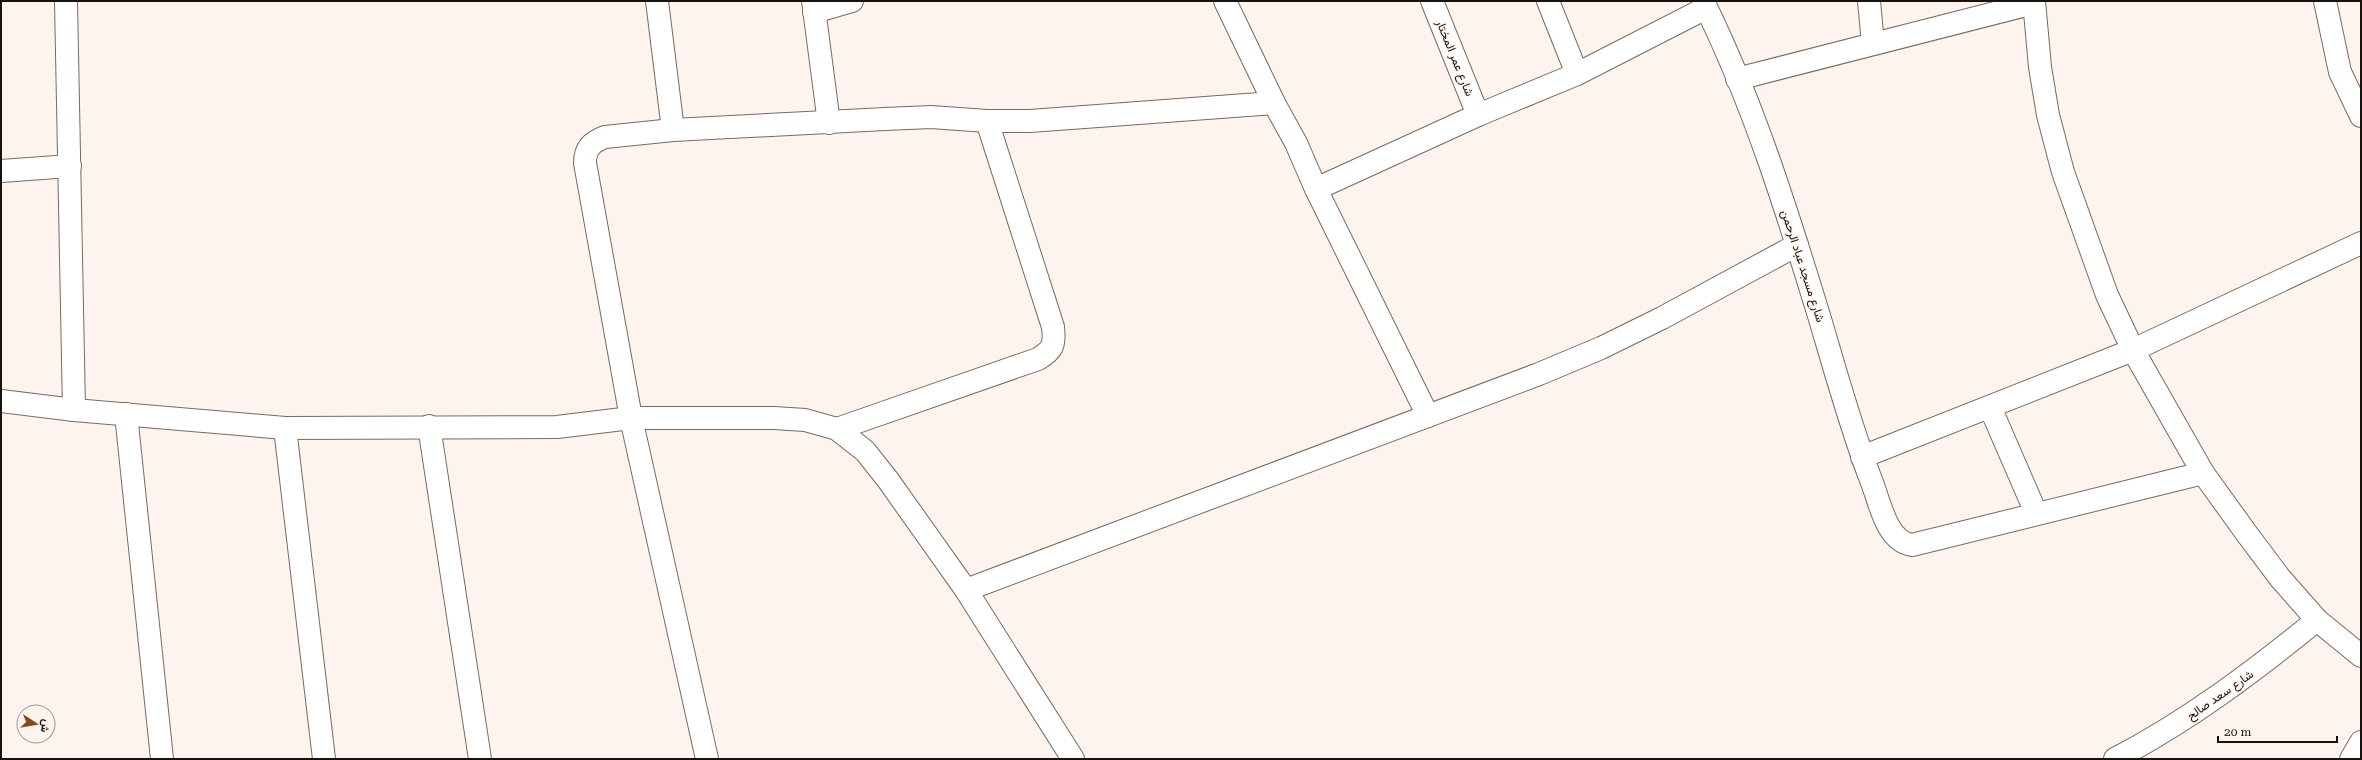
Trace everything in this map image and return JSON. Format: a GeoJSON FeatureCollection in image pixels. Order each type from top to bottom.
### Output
{"type":"FeatureCollection","features":[{"type":"Feature","properties":{"kind":"street"},"geometry":{"type":"LineString","coordinates":[[66,1],[74,410]]}},
{"type":"Feature","properties":{"kind":"street"},"geometry":{"type":"LineString","coordinates":[[657,1],[673,130]]}},
{"type":"Feature","properties":{"kind":"street"},"geometry":{"type":"LineString","coordinates":[[828,123],[813,6],[852,1]]}},
{"type":"Feature","properties":{"kind":"street"},"geometry":{"type":"LineString","coordinates":[[1225,1],[1274,103],[1296,143],[1316,189],[1428,416]]}},
{"type":"Feature","properties":{"kind":"street","name":"شارع عمر المختار"},"geometry":{"type":"LineString","coordinates":[[1432,1],[1478,115]]}},
{"type":"Feature","properties":{"kind":"street"},"geometry":{"type":"LineString","coordinates":[[1548,1],[1577,74]]}},
{"type":"Feature","properties":{"kind":"street"},"geometry":{"type":"LineString","coordinates":[[1869,1],[1873,44]]}},
{"type":"Feature","properties":{"kind":"street"},"geometry":{"type":"LineString","coordinates":[[2325,1],[2340,72],[2361,116]]}},
{"type":"Feature","properties":{"kind":"street"},"geometry":{"type":"LineString","coordinates":[[1737,79],[2034,2],[2040,67],[2046,108],[2063,172],[2107,295],[2133,350],[2203,473],[2280,578],[2317,620],[2361,656]]}},
{"type":"Feature","properties":{"kind":"street"},"geometry":{"type":"LineString","coordinates":[[1316,189],[1478,115],[1577,74],[1704,4]]}},
{"type":"Feature","properties":{"kind":"street","name":"شارع مسجد عباد الرحمن"},"geometry":{"type":"LineString","coordinates":[[1704,4],[1759,134],[1797,245],[1862,457],[1892,535],[1905,544],[1912,545],[2036,513]]}},
{"type":"Feature","properties":{"kind":"street"},"geometry":{"type":"LineString","coordinates":[[707,759],[631,418],[585,153],[595,141],[605,137],[673,130],[931,118],[987,121],[1030,121],[1274,103]]}},
{"type":"Feature","properties":{"kind":"street"},"geometry":{"type":"LineString","coordinates":[[837,429],[1038,359],[1049,352],[1054,341],[1053,327],[987,121]]}},
{"type":"Feature","properties":{"kind":"street"},"geometry":{"type":"LineString","coordinates":[[1,171],[70,166]]}},
{"type":"Feature","properties":{"kind":"street"},"geometry":{"type":"LineString","coordinates":[[1862,457],[2133,350],[2361,243]]}},
{"type":"Feature","properties":{"kind":"street"},"geometry":{"type":"LineString","coordinates":[[966,590],[1539,374],[1602,348],[1662,318],[1797,245]]}},
{"type":"Feature","properties":{"kind":"street"},"geometry":{"type":"LineString","coordinates":[[1,401],[74,410],[285,428],[429,426],[558,427],[631,418],[774,418],[805,420],[837,429],[865,451],[888,480],[966,590],[1068,758]]}},
{"type":"Feature","properties":{"kind":"street"},"geometry":{"type":"LineString","coordinates":[[1990,407],[2036,513],[2203,473]]}},
{"type":"Feature","properties":{"kind":"street"},"geometry":{"type":"LineString","coordinates":[[126,414],[162,759]]}},
{"type":"Feature","properties":{"kind":"street"},"geometry":{"type":"LineString","coordinates":[[429,426],[480,759]]}},
{"type":"Feature","properties":{"kind":"street"},"geometry":{"type":"LineString","coordinates":[[285,428],[324,759]]}},
{"type":"Feature","properties":{"kind":"street","name":"شارع سعد صالح"},"geometry":{"type":"LineString","coordinates":[[2115,759],[2206,706],[2263,665],[2317,620]]}},
{"type":"Feature","properties":{"kind":"street"},"geometry":{"type":"LineString","coordinates":[[2351,759],[2361,742]]}}]}
